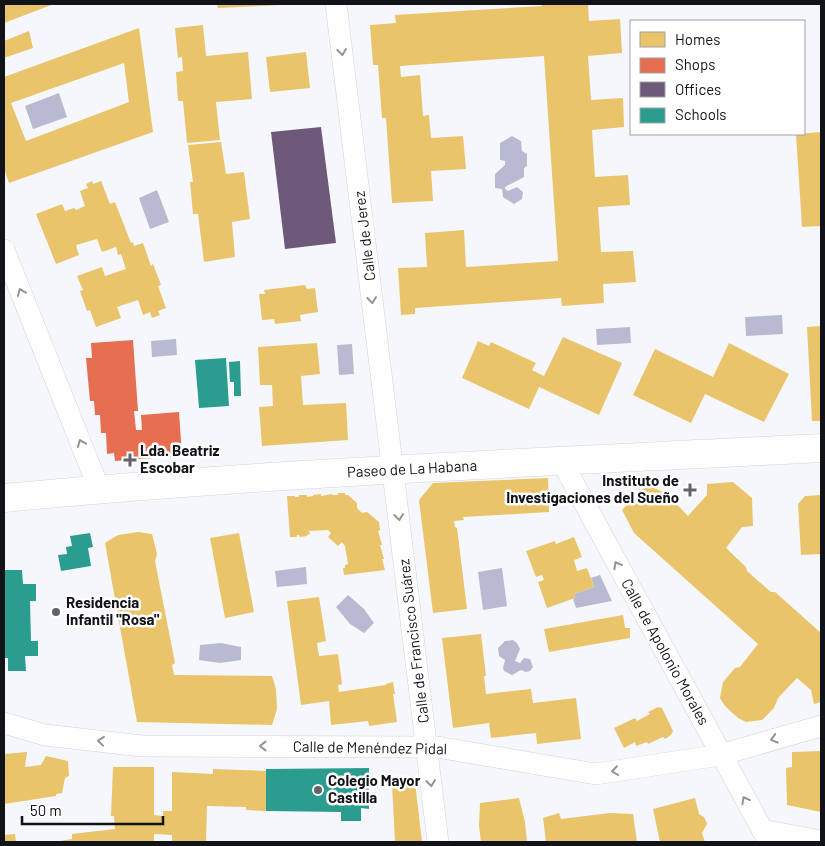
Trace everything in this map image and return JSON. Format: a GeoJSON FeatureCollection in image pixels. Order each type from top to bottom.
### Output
{"type":"FeatureCollection","features":[{"type":"Feature","properties":{"kind":"street","name":"Calle de Jerez"},"geometry":{"type":"LineString","coordinates":[[336,4],[393,469]]}},
{"type":"Feature","properties":{"kind":"street"},"geometry":{"type":"LineString","coordinates":[[4,250],[99,489]]}},
{"type":"Feature","properties":{"kind":"street","name":"Paseo de La Habana"},"geometry":{"type":"LineString","coordinates":[[4,498],[99,489],[393,469],[821,448]]}},
{"type":"Feature","properties":{"kind":"street","name":"Calle de Apolonio Morales"},"geometry":{"type":"LineString","coordinates":[[562,462],[765,836]]}},
{"type":"Feature","properties":{"kind":"street","name":"Calle de Francisco Suárez"},"geometry":{"type":"LineString","coordinates":[[393,469],[438,842]]}},
{"type":"Feature","properties":{"kind":"street","name":"Calle de Menéndez Pidal"},"geometry":{"type":"LineString","coordinates":[[4,723],[45,735],[142,746],[426,746],[596,774],[720,755],[821,726]]}},
{"type":"Feature","properties":{"kind":"street"},"geometry":{"type":"LineString","coordinates":[[765,836],[821,841]]}},
{"type":"Feature","properties":{"kind":"water"},"geometry":{"type":"Polygon","coordinates":[[[59,93],[67,117],[33,129],[25,106],[59,93]]]}},
{"type":"Feature","properties":{"kind":"water"},"geometry":{"type":"Polygon","coordinates":[[[512,136],[521,141],[522,151],[527,154],[527,166],[524,168],[524,177],[505,187],[508,191],[517,187],[523,192],[522,199],[514,204],[503,197],[502,189],[495,188],[495,174],[505,165],[505,161],[500,160],[500,143],[512,136]]]}},
{"type":"Feature","properties":{"kind":"water"},"geometry":{"type":"Polygon","coordinates":[[[157,190],[169,222],[150,229],[139,198],[157,190]]]}},
{"type":"Feature","properties":{"kind":"water"},"geometry":{"type":"Polygon","coordinates":[[[782,315],[783,334],[746,336],[745,317],[782,315]]]}},
{"type":"Feature","properties":{"kind":"water"},"geometry":{"type":"Polygon","coordinates":[[[630,327],[631,343],[597,345],[596,329],[630,327]]]}},
{"type":"Feature","properties":{"kind":"water"},"geometry":{"type":"Polygon","coordinates":[[[176,339],[177,355],[152,357],[151,341],[176,339]]]}},
{"type":"Feature","properties":{"kind":"water"},"geometry":{"type":"Polygon","coordinates":[[[352,344],[354,374],[339,375],[337,345],[352,344]]]}},
{"type":"Feature","properties":{"kind":"water"},"geometry":{"type":"Polygon","coordinates":[[[306,567],[307,584],[277,587],[275,571],[306,567]]]}},
{"type":"Feature","properties":{"kind":"water"},"geometry":{"type":"Polygon","coordinates":[[[502,568],[507,606],[483,610],[478,572],[502,568]]]}},
{"type":"Feature","properties":{"kind":"water"},"geometry":{"type":"Polygon","coordinates":[[[600,575],[612,601],[576,608],[573,599],[575,598],[574,594],[594,587],[591,578],[600,575]]]}},
{"type":"Feature","properties":{"kind":"water"},"geometry":{"type":"Polygon","coordinates":[[[348,595],[364,609],[374,623],[364,633],[350,624],[336,607],[348,595]]]}},
{"type":"Feature","properties":{"kind":"water"},"geometry":{"type":"Polygon","coordinates":[[[513,640],[520,649],[515,661],[520,663],[524,658],[530,659],[533,667],[530,671],[521,670],[512,675],[504,671],[505,660],[499,656],[498,648],[505,641],[513,640]]]}},
{"type":"Feature","properties":{"kind":"water"},"geometry":{"type":"Polygon","coordinates":[[[221,643],[241,647],[241,660],[220,663],[199,660],[200,645],[221,643]]]}},
{"type":"Feature","properties":{"kind":"building: Homes"},"geometry":{"type":"Polygon","coordinates":[[[4,4],[54,4],[4,23],[4,4]]]}},
{"type":"Feature","properties":{"kind":"building: Homes"},"geometry":{"type":"Polygon","coordinates":[[[217,4],[282,4],[282,5],[218,8],[217,4]]]}},
{"type":"Feature","properties":{"kind":"building: Homes"},"geometry":{"type":"Polygon","coordinates":[[[542,4],[588,4],[589,21],[620,19],[622,53],[588,56],[591,100],[623,98],[624,127],[592,130],[595,177],[628,175],[630,205],[598,207],[601,252],[633,251],[636,282],[603,284],[604,303],[562,306],[561,298],[415,308],[415,314],[401,315],[398,268],[427,267],[425,233],[464,230],[466,267],[558,261],[544,56],[400,66],[401,77],[420,75],[423,116],[429,115],[431,138],[463,136],[466,169],[431,171],[433,201],[392,203],[386,118],[382,118],[378,65],[373,65],[370,25],[396,23],[395,15],[542,6],[542,4]]]}},
{"type":"Feature","properties":{"kind":"building: Homes"},"geometry":{"type":"Polygon","coordinates":[[[203,25],[206,56],[248,52],[252,99],[216,102],[220,140],[187,143],[183,101],[178,101],[176,72],[183,71],[182,57],[178,58],[175,28],[203,25]]]}},
{"type":"Feature","properties":{"kind":"building: Homes"},"geometry":{"type":"Polygon","coordinates":[[[139,28],[153,132],[9,183],[4,168],[4,77],[139,28]],[[124,63],[11,103],[26,141],[129,102],[124,63]]]}},
{"type":"Feature","properties":{"kind":"building: Homes"},"geometry":{"type":"Polygon","coordinates":[[[29,31],[33,48],[4,58],[4,41],[29,31]]]}},
{"type":"Feature","properties":{"kind":"building: Homes"},"geometry":{"type":"Polygon","coordinates":[[[306,52],[310,88],[270,92],[266,57],[306,52]]]}},
{"type":"Feature","properties":{"kind":"building: Homes"},"geometry":{"type":"Polygon","coordinates":[[[821,132],[821,226],[802,227],[796,135],[805,135],[805,133],[821,132]]]}},
{"type":"Feature","properties":{"kind":"building: Homes"},"geometry":{"type":"Polygon","coordinates":[[[221,142],[226,174],[244,172],[250,219],[232,222],[235,257],[204,262],[198,214],[193,214],[190,182],[193,182],[188,145],[221,142]]]}},
{"type":"Feature","properties":{"kind":"building: Homes"},"geometry":{"type":"Polygon","coordinates":[[[92,181],[93,184],[101,181],[110,204],[115,202],[131,243],[133,242],[134,246],[143,243],[151,266],[153,264],[161,285],[158,286],[166,308],[158,311],[160,315],[152,318],[150,312],[143,315],[138,300],[117,307],[121,318],[96,327],[90,310],[87,311],[80,291],[83,290],[77,276],[102,267],[105,276],[126,269],[121,254],[118,255],[116,247],[102,252],[97,239],[76,245],[79,255],[56,264],[36,214],[62,204],[65,211],[74,208],[76,210],[85,206],[80,191],[88,188],[86,184],[92,181]]]}},
{"type":"Feature","properties":{"kind":"building: Homes"},"geometry":{"type":"Polygon","coordinates":[[[305,285],[307,289],[315,288],[318,312],[300,315],[301,321],[275,324],[274,319],[262,320],[259,294],[265,294],[264,290],[305,285]]]}},
{"type":"Feature","properties":{"kind":"building: Homes"},"geometry":{"type":"Polygon","coordinates":[[[821,326],[821,421],[812,421],[807,327],[821,326]]]}},
{"type":"Feature","properties":{"kind":"building: Homes"},"geometry":{"type":"Polygon","coordinates":[[[563,337],[622,363],[599,415],[539,387],[529,409],[462,378],[478,341],[489,346],[491,342],[536,363],[532,370],[544,376],[563,337]]]}},
{"type":"Feature","properties":{"kind":"building: Homes"},"geometry":{"type":"Polygon","coordinates":[[[317,343],[320,374],[301,376],[303,405],[346,403],[348,440],[262,446],[259,407],[273,406],[272,385],[260,385],[258,347],[317,343]]]}},
{"type":"Feature","properties":{"kind":"building: Homes"},"geometry":{"type":"Polygon","coordinates":[[[729,343],[789,374],[764,422],[705,394],[691,423],[633,395],[655,349],[713,377],[729,343]]]}},
{"type":"Feature","properties":{"kind":"building: Homes"},"geometry":{"type":"Polygon","coordinates":[[[548,478],[549,512],[463,517],[464,520],[454,521],[457,528],[467,609],[433,613],[419,500],[433,483],[548,478]]]}},
{"type":"Feature","properties":{"kind":"building: Homes"},"geometry":{"type":"Polygon","coordinates":[[[733,482],[752,498],[753,526],[742,527],[726,548],[746,567],[747,571],[771,592],[775,592],[821,633],[821,702],[814,704],[811,690],[797,678],[778,698],[774,708],[762,720],[746,722],[738,718],[725,706],[720,698],[723,682],[735,668],[740,667],[758,644],[634,533],[622,510],[644,487],[650,486],[667,494],[688,516],[707,495],[707,484],[733,482]]]}},
{"type":"Feature","properties":{"kind":"building: Homes"},"geometry":{"type":"Polygon","coordinates":[[[338,493],[348,495],[357,503],[357,508],[362,513],[367,512],[379,522],[380,530],[378,531],[385,570],[344,575],[343,568],[348,564],[345,546],[342,542],[338,546],[328,537],[331,533],[328,530],[309,531],[310,534],[307,536],[300,537],[297,535],[297,537],[290,537],[287,496],[299,497],[299,495],[307,495],[307,497],[321,494],[321,496],[338,495],[338,493]]]}},
{"type":"Feature","properties":{"kind":"building: Homes"},"geometry":{"type":"Polygon","coordinates":[[[821,495],[821,554],[801,555],[798,504],[805,496],[821,495]]]}},
{"type":"Feature","properties":{"kind":"building: Homes"},"geometry":{"type":"Polygon","coordinates":[[[138,532],[152,534],[157,554],[155,561],[175,663],[172,665],[174,675],[272,676],[276,689],[277,709],[272,725],[137,722],[105,543],[118,535],[138,532]]]}},
{"type":"Feature","properties":{"kind":"building: Homes"},"geometry":{"type":"Polygon","coordinates":[[[239,533],[254,612],[225,618],[210,538],[239,533]]]}},
{"type":"Feature","properties":{"kind":"building: Homes"},"geometry":{"type":"Polygon","coordinates":[[[574,537],[582,557],[574,560],[577,571],[587,568],[594,587],[574,594],[575,598],[547,608],[538,582],[544,580],[542,575],[536,577],[526,551],[555,541],[556,544],[574,537]]]}},
{"type":"Feature","properties":{"kind":"building: Homes"},"geometry":{"type":"Polygon","coordinates":[[[319,597],[326,641],[317,643],[319,656],[338,654],[342,684],[338,685],[339,692],[386,685],[393,682],[397,722],[369,726],[368,721],[331,725],[329,701],[301,705],[287,601],[319,597]]]}},
{"type":"Feature","properties":{"kind":"building: Homes"},"geometry":{"type":"Polygon","coordinates":[[[623,615],[625,628],[630,628],[630,638],[549,652],[544,629],[623,615]]]}},
{"type":"Feature","properties":{"kind":"building: Homes"},"geometry":{"type":"Polygon","coordinates":[[[481,634],[486,694],[531,689],[533,703],[576,698],[581,739],[537,744],[536,733],[491,738],[489,723],[453,728],[442,638],[481,634]]]}},
{"type":"Feature","properties":{"kind":"building: Homes"},"geometry":{"type":"Polygon","coordinates":[[[658,707],[662,708],[673,731],[671,735],[665,739],[663,737],[648,744],[647,742],[636,746],[635,742],[624,748],[614,728],[635,718],[637,721],[658,707]]]}},
{"type":"Feature","properties":{"kind":"building: Homes"},"geometry":{"type":"Polygon","coordinates":[[[821,751],[821,812],[787,805],[786,768],[792,767],[792,752],[821,751]]]}},
{"type":"Feature","properties":{"kind":"building: Homes"},"geometry":{"type":"Polygon","coordinates":[[[27,752],[25,767],[41,765],[46,756],[68,761],[69,776],[65,778],[62,793],[56,794],[56,796],[4,804],[4,754],[27,752]]]}},
{"type":"Feature","properties":{"kind":"building: Homes"},"geometry":{"type":"Polygon","coordinates":[[[113,767],[154,767],[154,815],[163,816],[163,811],[172,811],[172,772],[213,774],[213,769],[266,771],[266,811],[246,810],[246,807],[207,806],[206,842],[172,842],[172,835],[154,834],[154,842],[53,842],[72,839],[72,834],[115,829],[114,816],[111,816],[113,767]]]}},
{"type":"Feature","properties":{"kind":"building: Homes"},"geometry":{"type":"Polygon","coordinates":[[[415,782],[422,842],[395,842],[392,784],[415,782]]]}},
{"type":"Feature","properties":{"kind":"building: Homes"},"geometry":{"type":"Polygon","coordinates":[[[519,798],[525,822],[527,842],[481,842],[479,826],[480,803],[519,798]]]}},
{"type":"Feature","properties":{"kind":"building: Homes"},"geometry":{"type":"Polygon","coordinates":[[[695,798],[699,814],[704,817],[707,824],[702,833],[705,842],[660,842],[653,809],[695,798]]]}},
{"type":"Feature","properties":{"kind":"building: Homes"},"geometry":{"type":"Polygon","coordinates":[[[559,813],[561,819],[610,813],[633,814],[637,842],[546,842],[543,818],[559,813]]]}},
{"type":"Feature","properties":{"kind":"building: Homes"},"geometry":{"type":"Polygon","coordinates":[[[15,834],[16,842],[4,842],[4,835],[15,834]]]}},
{"type":"Feature","properties":{"kind":"building: Shops"},"geometry":{"type":"Polygon","coordinates":[[[133,340],[138,411],[134,411],[136,430],[142,430],[141,415],[179,412],[182,456],[115,461],[114,453],[107,454],[106,433],[101,433],[100,415],[95,415],[94,401],[90,401],[86,358],[92,358],[91,343],[133,340]]]}},
{"type":"Feature","properties":{"kind":"building: Offices"},"geometry":{"type":"Polygon","coordinates":[[[321,127],[336,243],[285,249],[271,132],[321,127]]]}},
{"type":"Feature","properties":{"kind":"building: Schools"},"geometry":{"type":"Polygon","coordinates":[[[226,358],[229,406],[199,408],[195,360],[226,358]]]}},
{"type":"Feature","properties":{"kind":"building: Schools"},"geometry":{"type":"Polygon","coordinates":[[[240,361],[241,396],[234,396],[234,382],[230,382],[229,362],[240,361]]]}},
{"type":"Feature","properties":{"kind":"building: Schools"},"geometry":{"type":"Polygon","coordinates":[[[90,533],[93,547],[88,548],[91,566],[61,571],[58,555],[67,554],[66,547],[72,546],[70,536],[90,533]]]}},
{"type":"Feature","properties":{"kind":"building: Schools"},"geometry":{"type":"Polygon","coordinates":[[[5,570],[22,570],[23,584],[36,584],[36,601],[30,601],[31,641],[38,641],[38,656],[25,656],[26,671],[8,671],[8,658],[4,658],[5,570]]]}},
{"type":"Feature","properties":{"kind":"building: Schools","name":"Colegio Mayor Castilla"},"geometry":{"type":"Polygon","coordinates":[[[369,768],[369,809],[361,808],[361,821],[341,821],[341,812],[266,811],[266,769],[369,768]]]}},
{"type":"Feature","properties":{"kind":"place","name":"Lda. Beatriz Escobar"},"geometry":{"type":"Point","coordinates":[130,460]}},
{"type":"Feature","properties":{"kind":"place","name":"Instituto de Investigaciones del Sueño"},"geometry":{"type":"Point","coordinates":[690,490]}},
{"type":"Feature","properties":{"kind":"place","name":"Residencia Infantil \"Rosa\""},"geometry":{"type":"Point","coordinates":[56,612]}},
{"type":"Feature","properties":{"kind":"place","name":"Colegio Mayor Castilla"},"geometry":{"type":"Point","coordinates":[318,790]}}]}
